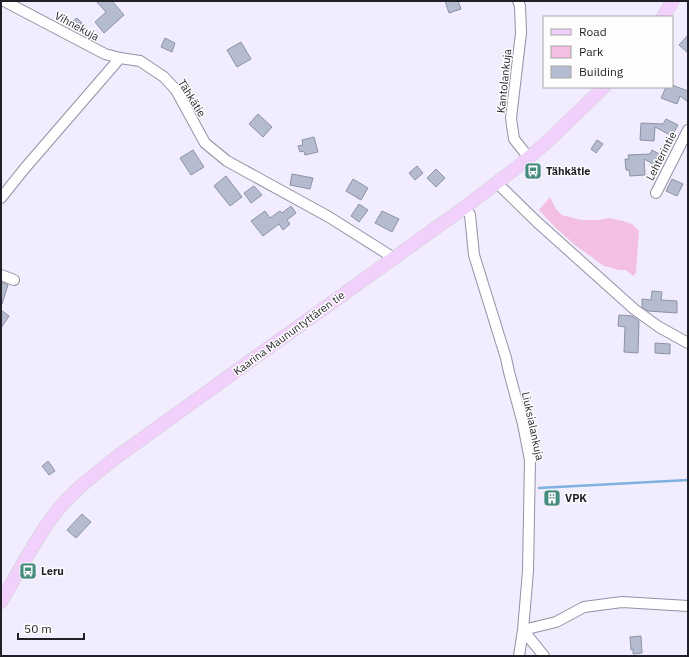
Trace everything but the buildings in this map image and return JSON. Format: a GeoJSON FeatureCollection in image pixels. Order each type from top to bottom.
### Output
{"type":"FeatureCollection","features":[{"type":"Feature","properties":{"kind":"main road"},"geometry":{"type":"LineString","coordinates":[[664,16],[674,1]]}},
{"type":"Feature","properties":{"kind":"main road","name":"Kaarina Maununtyttären tie"},"geometry":{"type":"LineString","coordinates":[[1,602],[40,535],[54,515],[79,487],[118,456],[497,183],[529,158],[566,125],[603,88]]}},
{"type":"Feature","properties":{"kind":"street","name":"Vihnekuja"},"geometry":{"type":"LineString","coordinates":[[4,1],[105,54],[120,58]]}},
{"type":"Feature","properties":{"kind":"street","name":"Kantolankuja"},"geometry":{"type":"LineString","coordinates":[[518,1],[520,6],[521,33],[511,118],[514,139],[529,158]]}},
{"type":"Feature","properties":{"kind":"street"},"geometry":{"type":"LineString","coordinates":[[1,198],[120,58]]}},
{"type":"Feature","properties":{"kind":"street","name":"Tähkätie"},"geometry":{"type":"LineString","coordinates":[[120,58],[140,61],[164,77],[176,90],[205,143],[227,161],[329,217],[394,258]]}},
{"type":"Feature","properties":{"kind":"street","name":"Lehterintie"},"geometry":{"type":"LineString","coordinates":[[656,193],[687,136]]}},
{"type":"Feature","properties":{"kind":"street"},"geometry":{"type":"LineString","coordinates":[[497,183],[537,222],[634,309],[659,327],[688,343]]}},
{"type":"Feature","properties":{"kind":"street","name":"Liuksialankuja"},"geometry":{"type":"LineString","coordinates":[[465,207],[470,215],[474,255],[506,358],[523,424],[530,460],[528,571],[523,630],[519,656]]}},
{"type":"Feature","properties":{"kind":"street"},"geometry":{"type":"LineString","coordinates":[[1,275],[14,280]]}},
{"type":"Feature","properties":{"kind":"street"},"geometry":{"type":"LineString","coordinates":[[544,656],[523,630],[556,622],[584,607],[622,602],[688,606]]}},
{"type":"Feature","properties":{"kind":"green space"},"geometry":{"type":"Polygon","coordinates":[[[550,197],[556,209],[562,215],[581,220],[598,220],[609,218],[632,224],[639,231],[636,273],[633,276],[626,270],[619,270],[604,266],[575,245],[539,210],[550,197]]]}},
{"type":"Feature","properties":{"kind":"waterway"},"geometry":{"type":"LineString","coordinates":[[539,488],[688,480]]}},
{"type":"Feature","properties":{"kind":"place","name":"Tähkätie"},"geometry":{"type":"Point","coordinates":[533,171]}},
{"type":"Feature","properties":{"kind":"place","name":"VPK"},"geometry":{"type":"Point","coordinates":[552,498]}},
{"type":"Feature","properties":{"kind":"place","name":"Leru"},"geometry":{"type":"Point","coordinates":[28,571]}}]}
